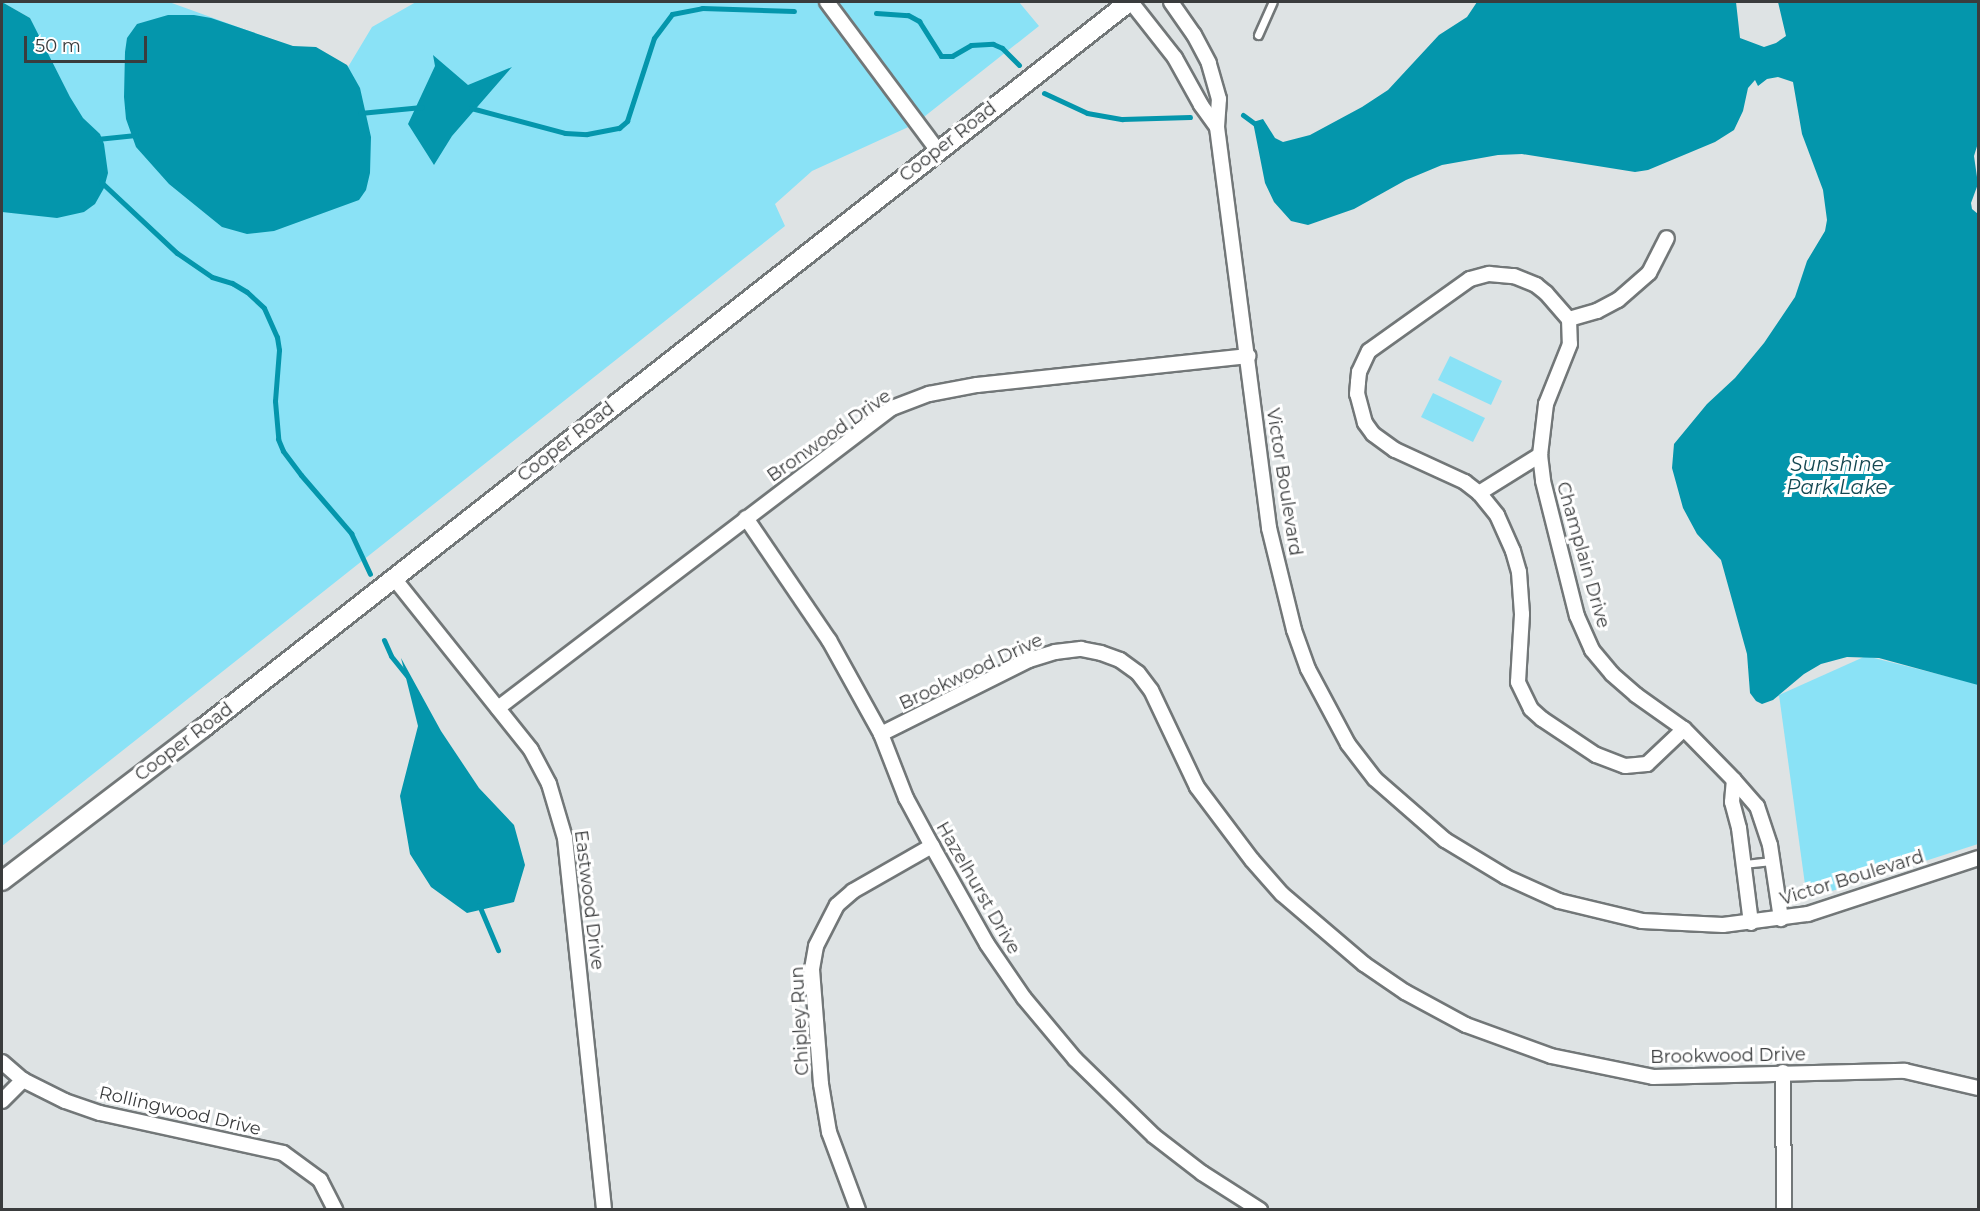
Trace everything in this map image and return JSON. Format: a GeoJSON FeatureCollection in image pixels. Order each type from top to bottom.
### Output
{"type":"FeatureCollection","features":[{"type":"Feature","properties":{"kind":"street"},"geometry":{"type":"LineString","coordinates":[[827,2],[938,151]]}},
{"type":"Feature","properties":{"kind":"street","name":"Cooper Road"},"geometry":{"type":"LineString","coordinates":[[2,881],[203,728],[1130,2]]}},
{"type":"Feature","properties":{"kind":"street","name":"Victor Boulevard"},"geometry":{"type":"LineString","coordinates":[[1130,2],[1175,58],[1201,105],[1217,127]]}},
{"type":"Feature","properties":{"kind":"street","name":"Victor Boulevard"},"geometry":{"type":"LineString","coordinates":[[1171,2],[1194,35],[1209,63],[1219,99],[1217,127],[1269,528],[1294,630],[1308,669],[1328,710],[1348,744],[1375,779],[1418,818],[1481,863],[1559,901],[1613,915],[1667,924],[1751,922],[1808,914],[1978,858]]}},
{"type":"Feature","properties":{"kind":"street"},"geometry":{"type":"LineString","coordinates":[[1667,238],[1649,273],[1618,300],[1597,311],[1569,320],[1557,304],[1536,285],[1514,276],[1489,274],[1470,279],[1376,344],[1365,358],[1359,372],[1357,394],[1365,423],[1373,434],[1395,450],[1445,472],[1479,493],[1505,531],[1519,572],[1522,614],[1518,682],[1531,709],[1542,719],[1596,755],[1612,763],[1632,767],[1647,764],[1684,729]]}},
{"type":"Feature","properties":{"kind":"street","name":"Champlain Drive"},"geometry":{"type":"LineString","coordinates":[[1569,320],[1570,344],[1546,404],[1540,455],[1543,481],[1582,629],[1592,650],[1624,686],[1684,729],[1757,807],[1773,861],[1781,919]]}},
{"type":"Feature","properties":{"kind":"street","name":"Bronwood Drive"},"geometry":{"type":"LineString","coordinates":[[498,708],[892,408],[928,394],[977,385],[1248,356]]}},
{"type":"Feature","properties":{"kind":"street"},"geometry":{"type":"LineString","coordinates":[[1479,493],[1540,455]]}},
{"type":"Feature","properties":{"kind":"street","name":"Hazelhurst Drive"},"geometry":{"type":"LineString","coordinates":[[746,518],[830,640],[881,734],[906,798],[932,846],[987,944],[1024,998],[1075,1059],[1154,1136],[1202,1173],[1260,1209]]}},
{"type":"Feature","properties":{"kind":"street","name":"Eastwood Drive"},"geometry":{"type":"LineString","coordinates":[[393,577],[531,750],[549,784],[565,838],[604,1209]]}},
{"type":"Feature","properties":{"kind":"street","name":"Brookwood Drive"},"geometry":{"type":"LineString","coordinates":[[881,734],[1029,660],[1055,652],[1081,649],[1120,660],[1138,673],[1151,690],[1197,787],[1252,860],[1291,902],[1364,964],[1404,992],[1466,1025],[1551,1056],[1628,1074],[1691,1077],[1784,1072],[1905,1071],[1978,1088]]}},
{"type":"Feature","properties":{"kind":"street"},"geometry":{"type":"LineString","coordinates":[[1734,780],[1732,802],[1744,864],[1751,922]]}},
{"type":"Feature","properties":{"kind":"street","name":"Chipley Run"},"geometry":{"type":"LineString","coordinates":[[858,1209],[829,1132],[821,1084],[812,969],[816,946],[826,923],[845,898],[932,846]]}},
{"type":"Feature","properties":{"kind":"street","name":"Rollingwood Drive"},"geometry":{"type":"LineString","coordinates":[[2,1062],[23,1080],[65,1101],[100,1113],[283,1153],[320,1180],[335,1209]]}},
{"type":"Feature","properties":{"kind":"street"},"geometry":{"type":"LineString","coordinates":[[1784,1072],[1784,1209]]}},
{"type":"Feature","properties":{"kind":"street"},"geometry":{"type":"LineString","coordinates":[[2,1101],[23,1080]]}},
{"type":"Feature","properties":{"kind":"lane"},"geometry":{"type":"LineString","coordinates":[[1258,35],[1273,2]]}},
{"type":"Feature","properties":{"kind":"lane"},"geometry":{"type":"LineString","coordinates":[[1744,864],[1773,861]]}},
{"type":"Feature","properties":{"kind":"shaded area"},"geometry":{"type":"Polygon","coordinates":[[[2,2],[169,2],[348,67],[372,27],[416,2],[1019,2],[1039,26],[915,124],[812,171],[775,204],[785,226],[2,846],[2,206],[104,188],[30,18],[2,2]]]}},
{"type":"Feature","properties":{"kind":"shaded area"},"geometry":{"type":"Polygon","coordinates":[[[1450,356],[1502,381],[1491,405],[1438,380],[1450,356]]]}},
{"type":"Feature","properties":{"kind":"shaded area"},"geometry":{"type":"Polygon","coordinates":[[[1433,393],[1485,418],[1473,442],[1421,417],[1433,393]]]}},
{"type":"Feature","properties":{"kind":"shaded area"},"geometry":{"type":"Polygon","coordinates":[[[1866,656],[1978,684],[1978,844],[1807,899],[1779,695],[1866,656]]]}},
{"type":"Feature","properties":{"kind":"water"},"geometry":{"type":"Polygon","coordinates":[[[2,2],[30,18],[70,97],[83,118],[100,134],[104,144],[108,173],[104,188],[95,204],[84,212],[57,218],[2,212],[2,2]]]}},
{"type":"Feature","properties":{"kind":"water","name":"Sunshine Park Lake"},"geometry":{"type":"Polygon","coordinates":[[[1477,2],[1736,2],[1740,38],[1764,47],[1786,36],[1778,2],[1978,2],[1978,143],[1974,156],[1978,184],[1971,203],[1972,209],[1978,214],[1978,685],[1879,658],[1847,657],[1821,664],[1804,674],[1773,700],[1762,704],[1756,701],[1750,693],[1747,654],[1721,560],[1697,534],[1683,508],[1672,468],[1674,444],[1707,404],[1735,378],[1764,343],[1795,297],[1807,261],[1825,231],[1827,220],[1823,190],[1802,134],[1793,82],[1778,77],[1767,79],[1758,86],[1755,80],[1748,88],[1743,111],[1734,130],[1715,142],[1648,170],[1635,172],[1522,154],[1498,155],[1442,165],[1406,180],[1354,209],[1308,225],[1291,221],[1274,202],[1265,183],[1253,122],[1263,119],[1275,138],[1283,142],[1310,135],[1388,90],[1439,35],[1467,17],[1477,2]]]}},
{"type":"Feature","properties":{"kind":"water"},"geometry":{"type":"Polygon","coordinates":[[[168,15],[194,15],[211,18],[293,46],[316,47],[347,65],[360,88],[371,137],[370,173],[366,190],[359,200],[274,231],[247,234],[222,227],[169,184],[136,147],[126,119],[124,97],[127,38],[137,24],[168,15]]]}},
{"type":"Feature","properties":{"kind":"water"},"geometry":{"type":"Polygon","coordinates":[[[433,55],[468,85],[512,67],[452,136],[434,165],[408,124],[435,66],[433,55]]]}},
{"type":"Feature","properties":{"kind":"water"},"geometry":{"type":"Polygon","coordinates":[[[401,658],[441,731],[479,788],[514,825],[525,865],[514,902],[467,913],[431,887],[410,854],[400,796],[418,726],[401,658]]]}},
{"type":"Feature","properties":{"kind":"waterway"},"geometry":{"type":"LineString","coordinates":[[471,108],[565,133],[587,134],[619,128],[627,121],[654,38],[672,14],[702,8],[794,11]]}},
{"type":"Feature","properties":{"kind":"waterway"},"geometry":{"type":"LineString","coordinates":[[876,13],[908,15],[919,21],[941,56],[952,56],[971,45],[993,44],[1002,48],[1019,65]]}},
{"type":"Feature","properties":{"kind":"waterway"},"geometry":{"type":"LineString","coordinates":[[1044,93],[1087,113],[1122,119],[1190,117]]}},
{"type":"Feature","properties":{"kind":"waterway"},"geometry":{"type":"LineString","coordinates":[[360,113],[422,107]]}},
{"type":"Feature","properties":{"kind":"waterway"},"geometry":{"type":"LineString","coordinates":[[1243,115],[1258,126]]}},
{"type":"Feature","properties":{"kind":"waterway"},"geometry":{"type":"LineString","coordinates":[[97,139],[136,135]]}},
{"type":"Feature","properties":{"kind":"waterway"},"geometry":{"type":"LineString","coordinates":[[101,182],[177,253],[212,277],[232,283],[247,292],[264,308],[277,337],[279,350],[275,401],[278,439],[283,451],[301,475],[351,533],[370,574]]}},
{"type":"Feature","properties":{"kind":"waterway"},"geometry":{"type":"LineString","coordinates":[[384,640],[391,656],[407,676]]}},
{"type":"Feature","properties":{"kind":"waterway"},"geometry":{"type":"LineString","coordinates":[[479,905],[498,950]]}}]}
